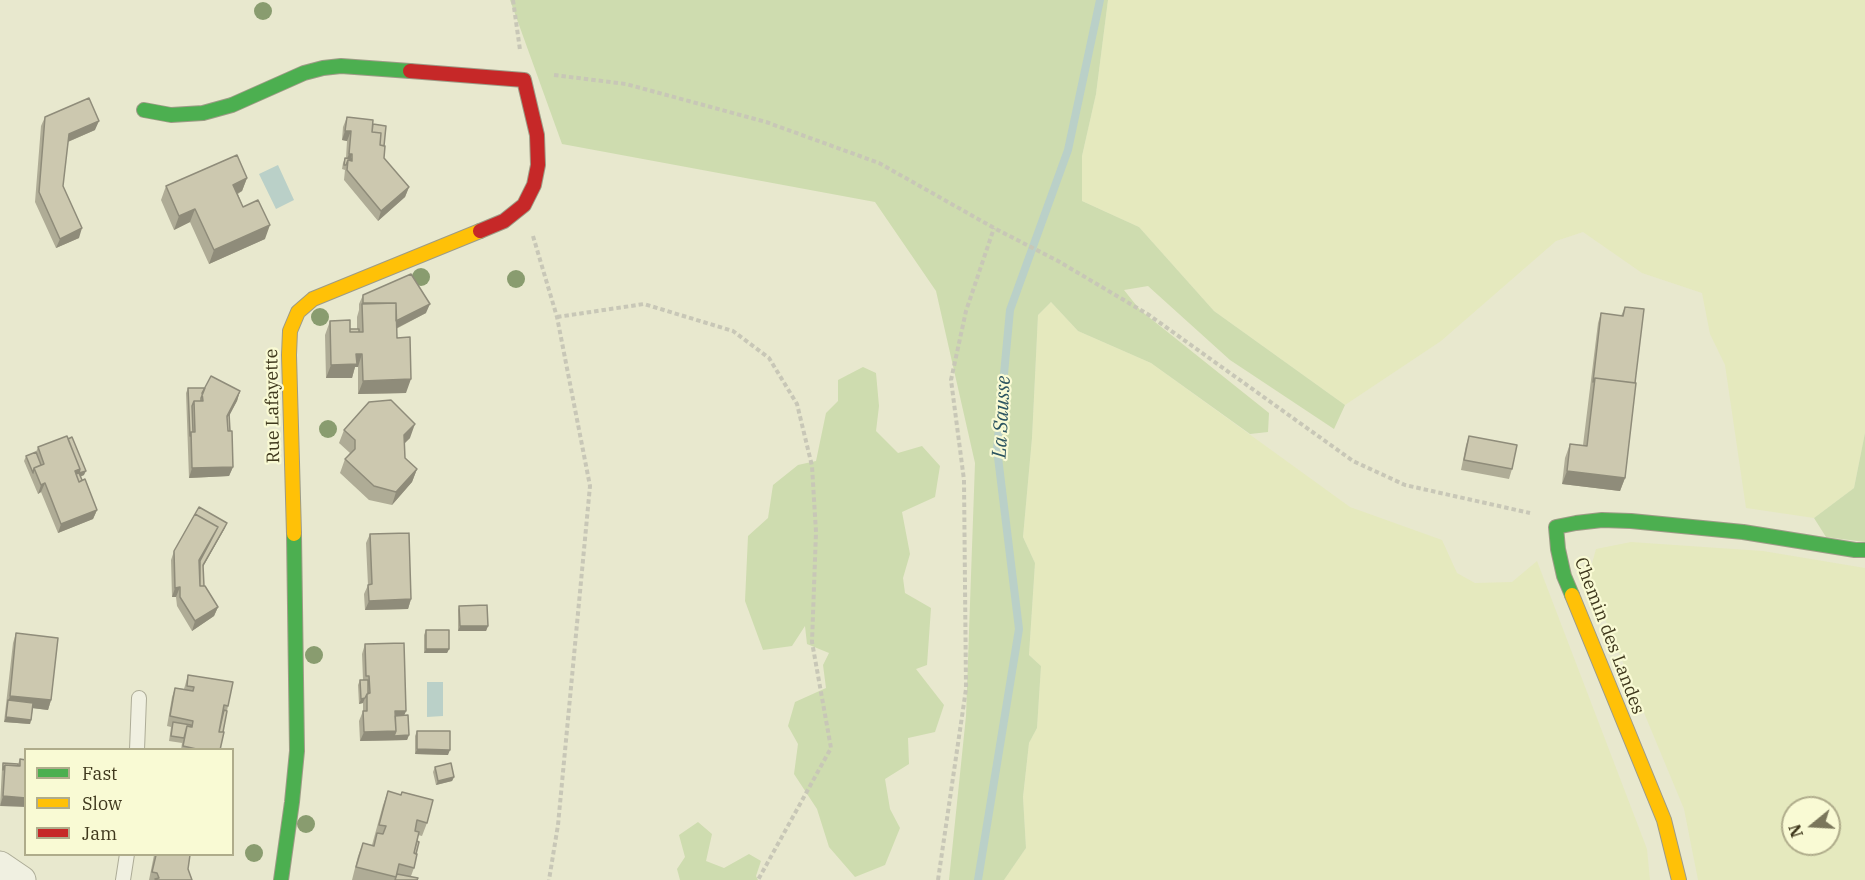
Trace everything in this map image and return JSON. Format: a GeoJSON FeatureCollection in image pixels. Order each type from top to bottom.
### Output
{"type":"FeatureCollection","features":[{"type":"Feature","properties":{"kind":"street"},"geometry":{"type":"LineString","coordinates":[[144,110],[171,115],[203,113],[232,105],[304,73],[341,66],[524,80],[537,135],[538,165],[534,185],[524,205]]}},
{"type":"Feature","properties":{"kind":"street","name":"Rue Lafayette"},"geometry":{"type":"LineString","coordinates":[[280,880],[297,751],[290,331],[298,312],[313,299],[504,220],[524,205]]}},
{"type":"Feature","properties":{"kind":"street"},"geometry":{"type":"LineString","coordinates":[[1556,527],[1602,520],[1631,521],[1743,532],[1865,550]]}},
{"type":"Feature","properties":{"kind":"street","name":"Chemin des Landes"},"geometry":{"type":"LineString","coordinates":[[1556,527],[1564,576],[1664,820],[1679,880]]}},
{"type":"Feature","properties":{"kind":"street"},"geometry":{"type":"LineString","coordinates":[[0,865],[22,880]]}},
{"type":"Feature","properties":{"kind":"lane"},"geometry":{"type":"LineString","coordinates":[[137,748],[139,698]]}},
{"type":"Feature","properties":{"kind":"lane"},"geometry":{"type":"LineString","coordinates":[[123,880],[127,856]]}},
{"type":"Feature","properties":{"kind":"path"},"geometry":{"type":"LineString","coordinates":[[513,0],[524,80],[546,74],[626,84],[766,123],[879,163],[1058,261],[1149,315],[1353,461],[1405,485],[1529,513],[1556,527]]}},
{"type":"Feature","properties":{"kind":"path"},"geometry":{"type":"LineString","coordinates":[[524,205],[556,317],[590,486],[558,825],[549,880]]}},
{"type":"Feature","properties":{"kind":"path"},"geometry":{"type":"LineString","coordinates":[[938,880],[966,689],[964,480],[951,380],[966,311],[994,228]]}},
{"type":"Feature","properties":{"kind":"path"},"geometry":{"type":"LineString","coordinates":[[556,317],[644,304],[733,331],[768,358],[797,404],[812,466],[816,532],[812,642],[831,748],[758,880]]}},
{"type":"Feature","properties":{"kind":"green space"},"geometry":{"type":"Polygon","coordinates":[[[510,0],[1108,0],[1096,94],[1082,156],[1082,201],[1139,227],[1214,311],[1345,405],[1334,429],[1230,360],[1148,286],[1124,290],[1140,310],[1269,413],[1268,432],[1250,434],[1151,363],[1078,331],[1051,302],[1038,315],[1032,438],[1023,537],[1035,563],[1029,655],[1041,666],[1037,728],[1029,743],[1023,797],[1026,848],[1004,880],[949,880],[966,716],[975,463],[936,291],[875,202],[562,144],[510,0]]]}},
{"type":"Feature","properties":{"kind":"green space"},"geometry":{"type":"Polygon","coordinates":[[[1108,0],[1865,0],[1865,433],[1854,488],[1814,518],[1746,508],[1725,365],[1710,334],[1702,293],[1642,273],[1583,232],[1556,241],[1441,341],[1345,405],[1214,311],[1139,227],[1082,201],[1082,156],[1096,94],[1108,0]]]}},
{"type":"Feature","properties":{"kind":"green space"},"geometry":{"type":"Polygon","coordinates":[[[1051,302],[1078,331],[1151,363],[1350,507],[1442,540],[1457,573],[1475,583],[1512,582],[1537,561],[1647,849],[1650,880],[1004,880],[1026,848],[1023,797],[1029,743],[1037,728],[1041,666],[1029,655],[1035,563],[1023,537],[1032,438],[1038,315],[1051,302]]]}},
{"type":"Feature","properties":{"kind":"green space"},"geometry":{"type":"Polygon","coordinates":[[[863,367],[876,373],[879,406],[876,431],[898,453],[922,446],[940,466],[935,497],[902,512],[910,554],[903,578],[905,593],[931,608],[927,665],[916,669],[944,705],[935,732],[908,738],[909,764],[885,779],[890,809],[900,828],[885,865],[855,877],[829,847],[817,809],[794,774],[798,744],[788,726],[795,702],[826,688],[823,665],[829,653],[807,644],[805,626],[792,646],[763,650],[745,601],[748,536],[768,518],[773,485],[798,465],[816,461],[826,413],[838,401],[838,380],[863,367]]]}},
{"type":"Feature","properties":{"kind":"green space"},"geometry":{"type":"Polygon","coordinates":[[[1865,433],[1865,542],[1826,537],[1814,518],[1854,488],[1865,433]]]}},
{"type":"Feature","properties":{"kind":"green space"},"geometry":{"type":"Polygon","coordinates":[[[1631,542],[1763,551],[1865,568],[1865,880],[1698,880],[1684,809],[1588,578],[1596,549],[1631,542]]]}},
{"type":"Feature","properties":{"kind":"green space"},"geometry":{"type":"Polygon","coordinates":[[[698,822],[712,834],[706,861],[724,868],[749,854],[761,861],[756,876],[758,880],[680,880],[677,869],[685,857],[679,835],[698,822]]]}},
{"type":"Feature","properties":{"kind":"water"},"geometry":{"type":"Polygon","coordinates":[[[278,165],[294,200],[276,209],[259,174],[278,165]]]}},
{"type":"Feature","properties":{"kind":"water"},"geometry":{"type":"Polygon","coordinates":[[[427,682],[443,682],[443,716],[427,717],[427,682]]]}},
{"type":"Feature","properties":{"kind":"building"},"geometry":{"type":"Polygon","coordinates":[[[89,98],[99,121],[69,134],[63,186],[82,228],[60,239],[39,192],[45,117],[89,98]]]}},
{"type":"Feature","properties":{"kind":"building"},"geometry":{"type":"Polygon","coordinates":[[[347,117],[373,120],[372,132],[381,133],[380,145],[385,146],[384,158],[409,187],[381,211],[347,170],[348,160],[352,161],[352,154],[349,154],[351,131],[345,131],[347,117]]]}},
{"type":"Feature","properties":{"kind":"building"},"geometry":{"type":"Polygon","coordinates":[[[373,124],[386,126],[384,146],[380,145],[381,133],[372,132],[373,124]]]}},
{"type":"Feature","properties":{"kind":"building"},"geometry":{"type":"Polygon","coordinates":[[[237,155],[247,178],[233,185],[243,207],[258,200],[270,225],[214,250],[195,209],[179,216],[166,186],[237,155]]]}},
{"type":"Feature","properties":{"kind":"building"},"geometry":{"type":"Polygon","coordinates":[[[411,274],[430,304],[396,321],[396,303],[363,303],[363,295],[411,274]]]}},
{"type":"Feature","properties":{"kind":"building"},"geometry":{"type":"Polygon","coordinates":[[[396,303],[397,338],[410,337],[411,379],[363,381],[362,354],[356,354],[357,364],[331,365],[330,321],[350,320],[350,332],[363,332],[362,304],[396,303]]]}},
{"type":"Feature","properties":{"kind":"building"},"geometry":{"type":"Polygon","coordinates":[[[1625,307],[1644,309],[1635,383],[1595,378],[1593,382],[1601,313],[1623,316],[1625,307]]]}},
{"type":"Feature","properties":{"kind":"building"},"geometry":{"type":"Polygon","coordinates":[[[350,329],[359,329],[359,332],[350,332],[350,329]]]}},
{"type":"Feature","properties":{"kind":"building"},"geometry":{"type":"Polygon","coordinates":[[[211,376],[240,391],[227,416],[228,431],[232,431],[233,467],[192,468],[191,432],[195,432],[194,401],[203,401],[202,393],[211,376]]]}},
{"type":"Feature","properties":{"kind":"building"},"geometry":{"type":"Polygon","coordinates":[[[1595,378],[1636,383],[1625,478],[1567,471],[1570,444],[1587,446],[1595,378]]]}},
{"type":"Feature","properties":{"kind":"building"},"geometry":{"type":"Polygon","coordinates":[[[188,388],[205,388],[201,401],[194,401],[192,406],[193,432],[190,436],[188,388]]]}},
{"type":"Feature","properties":{"kind":"building"},"geometry":{"type":"Polygon","coordinates":[[[391,400],[415,424],[404,435],[405,458],[417,469],[396,492],[374,486],[345,459],[355,449],[355,440],[344,430],[369,402],[391,400]]]}},
{"type":"Feature","properties":{"kind":"building"},"geometry":{"type":"Polygon","coordinates":[[[229,413],[230,431],[228,431],[227,417],[229,413]]]}},
{"type":"Feature","properties":{"kind":"building"},"geometry":{"type":"Polygon","coordinates":[[[67,436],[80,469],[75,471],[79,482],[85,479],[97,510],[61,524],[45,483],[41,485],[34,468],[44,464],[38,447],[67,436]]]}},
{"type":"Feature","properties":{"kind":"building"},"geometry":{"type":"Polygon","coordinates":[[[1469,436],[1517,445],[1512,469],[1464,460],[1469,436]]]}},
{"type":"Feature","properties":{"kind":"building"},"geometry":{"type":"Polygon","coordinates":[[[72,437],[86,471],[79,473],[80,469],[68,439],[72,437]]]}},
{"type":"Feature","properties":{"kind":"building"},"geometry":{"type":"Polygon","coordinates":[[[36,452],[41,465],[34,468],[33,473],[26,456],[36,452]]]}},
{"type":"Feature","properties":{"kind":"building"},"geometry":{"type":"Polygon","coordinates":[[[79,473],[82,480],[79,482],[76,474],[79,473]]]}},
{"type":"Feature","properties":{"kind":"building"},"geometry":{"type":"Polygon","coordinates":[[[199,507],[227,523],[203,565],[204,586],[200,586],[200,561],[218,527],[195,514],[199,507]]]}},
{"type":"Feature","properties":{"kind":"building"},"geometry":{"type":"Polygon","coordinates":[[[195,514],[218,527],[199,560],[200,586],[205,586],[218,607],[195,621],[180,597],[180,587],[175,588],[174,551],[195,514]]]}},
{"type":"Feature","properties":{"kind":"building"},"geometry":{"type":"Polygon","coordinates":[[[409,533],[411,599],[369,601],[368,585],[372,584],[370,534],[409,533]]]}},
{"type":"Feature","properties":{"kind":"building"},"geometry":{"type":"Polygon","coordinates":[[[487,605],[488,626],[460,626],[459,606],[487,605]]]}},
{"type":"Feature","properties":{"kind":"building"},"geometry":{"type":"Polygon","coordinates":[[[426,630],[449,630],[449,649],[426,649],[426,630]]]}},
{"type":"Feature","properties":{"kind":"building"},"geometry":{"type":"Polygon","coordinates":[[[16,633],[58,638],[51,700],[10,696],[16,633]]]}},
{"type":"Feature","properties":{"kind":"building"},"geometry":{"type":"Polygon","coordinates":[[[404,643],[406,711],[395,711],[396,731],[364,732],[363,711],[367,711],[367,694],[370,693],[369,676],[366,676],[365,644],[404,643]]]}},
{"type":"Feature","properties":{"kind":"building"},"geometry":{"type":"Polygon","coordinates":[[[188,675],[233,682],[228,706],[224,705],[219,732],[224,732],[220,748],[183,746],[187,726],[192,727],[193,721],[170,716],[175,688],[193,691],[194,687],[187,686],[188,675]]]}},
{"type":"Feature","properties":{"kind":"building"},"geometry":{"type":"Polygon","coordinates":[[[360,680],[368,680],[368,694],[361,699],[360,680]]]}},
{"type":"Feature","properties":{"kind":"building"},"geometry":{"type":"Polygon","coordinates":[[[8,700],[33,703],[31,720],[6,717],[8,700]]]}},
{"type":"Feature","properties":{"kind":"building"},"geometry":{"type":"Polygon","coordinates":[[[224,710],[227,711],[223,732],[219,732],[224,710]]]}},
{"type":"Feature","properties":{"kind":"building"},"geometry":{"type":"Polygon","coordinates":[[[408,715],[409,735],[394,736],[395,716],[408,715]]]}},
{"type":"Feature","properties":{"kind":"building"},"geometry":{"type":"Polygon","coordinates":[[[173,722],[191,725],[191,727],[187,726],[184,738],[171,736],[173,722]]]}},
{"type":"Feature","properties":{"kind":"building"},"geometry":{"type":"Polygon","coordinates":[[[417,731],[450,731],[450,750],[417,749],[417,731]]]}},
{"type":"Feature","properties":{"kind":"building"},"geometry":{"type":"Polygon","coordinates":[[[20,759],[24,760],[24,798],[3,796],[5,765],[20,766],[20,759]]]}},
{"type":"Feature","properties":{"kind":"building"},"geometry":{"type":"Polygon","coordinates":[[[3,763],[18,764],[18,766],[5,765],[3,770],[3,763]]]}},
{"type":"Feature","properties":{"kind":"building"},"geometry":{"type":"Polygon","coordinates":[[[451,763],[454,777],[438,781],[435,767],[451,763]]]}},
{"type":"Feature","properties":{"kind":"building"},"geometry":{"type":"Polygon","coordinates":[[[388,791],[433,800],[427,823],[417,820],[415,831],[419,832],[414,853],[417,854],[414,868],[399,864],[396,877],[356,867],[363,843],[374,846],[377,833],[383,834],[386,826],[379,825],[388,791]]]}},
{"type":"Feature","properties":{"kind":"building"},"geometry":{"type":"Polygon","coordinates":[[[417,841],[419,842],[416,854],[414,853],[417,841]]]}},
{"type":"Feature","properties":{"kind":"building"},"geometry":{"type":"Polygon","coordinates":[[[156,856],[190,856],[188,869],[192,880],[156,880],[159,878],[157,873],[152,872],[156,856]]]}},
{"type":"Feature","properties":{"kind":"building"},"geometry":{"type":"Polygon","coordinates":[[[397,874],[418,878],[417,880],[395,880],[397,874]]]}},
{"type":"Feature","properties":{"kind":"waterway","name":"La Sausse"},"geometry":{"type":"LineString","coordinates":[[978,880],[1019,629],[997,449],[1010,310],[1068,150],[1100,0]]}},
{"type":"Feature","properties":{"kind":"traffic: fast"},"geometry":{"type":"LineString","coordinates":[[144,110],[171,115],[203,113],[232,105],[304,73],[323,68],[341,66],[410,71]]}},
{"type":"Feature","properties":{"kind":"traffic: fast"},"geometry":{"type":"LineString","coordinates":[[1572,595],[1564,576],[1556,527],[1576,523],[1602,520],[1631,521],[1743,532],[1865,550]]}},
{"type":"Feature","properties":{"kind":"traffic: fast"},"geometry":{"type":"LineString","coordinates":[[281,880],[297,751],[294,534]]}},
{"type":"Feature","properties":{"kind":"traffic: slow"},"geometry":{"type":"LineString","coordinates":[[294,534],[289,355],[290,331],[298,312],[313,299],[480,231]]}},
{"type":"Feature","properties":{"kind":"traffic: slow"},"geometry":{"type":"LineString","coordinates":[[1572,595],[1664,820],[1679,880]]}},
{"type":"Feature","properties":{"kind":"traffic: jam"},"geometry":{"type":"LineString","coordinates":[[410,71],[524,80],[537,135],[538,165],[534,185],[524,205],[504,221],[480,231]]}}]}
